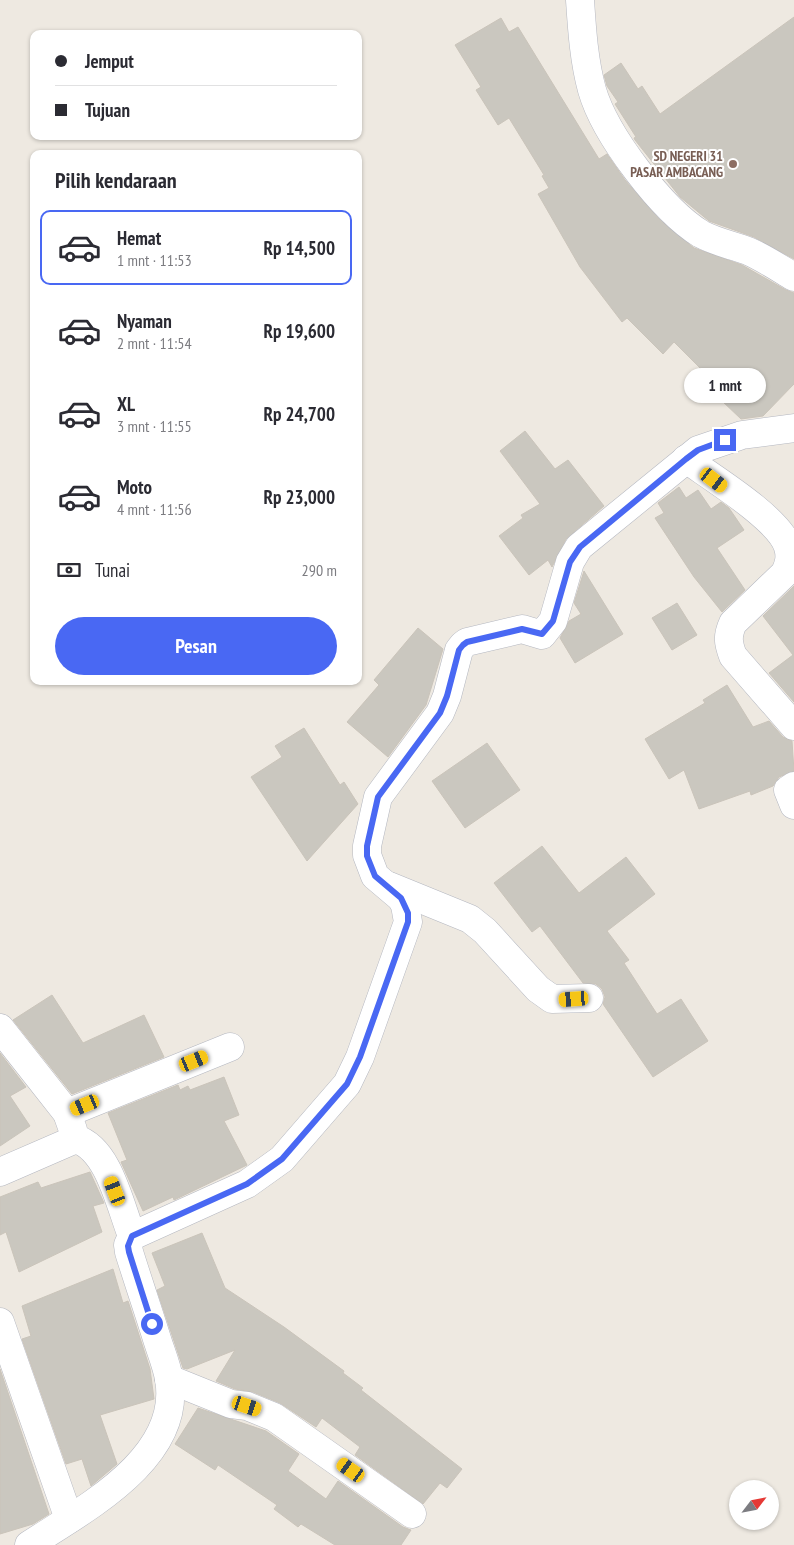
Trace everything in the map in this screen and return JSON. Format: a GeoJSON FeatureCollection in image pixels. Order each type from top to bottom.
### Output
{"type":"FeatureCollection","features":[{"type":"Feature","properties":{"kind":"street"},"geometry":{"type":"LineString","coordinates":[[580,0],[586,67],[593,92],[612,133],[642,176],[670,208],[689,226],[718,242],[748,251],[794,277]]}},
{"type":"Feature","properties":{"kind":"street"},"geometry":{"type":"LineString","coordinates":[[132,1236],[247,1184],[264,1173],[282,1159],[338,1097],[354,1072],[408,922],[405,904],[371,870],[367,856],[367,846],[375,807],[383,788],[440,713],[447,696],[459,650],[467,642],[522,629],[542,634],[553,621],[570,562],[580,547],[686,459],[709,445],[742,435],[794,428]]}},
{"type":"Feature","properties":{"kind":"street"},"geometry":{"type":"LineString","coordinates":[[686,459],[771,522],[788,546],[789,564],[785,573],[733,623],[728,643],[733,656],[794,726]]}},
{"type":"Feature","properties":{"kind":"street"},"geometry":{"type":"LineString","coordinates":[[794,786],[788,790],[794,805]]}},
{"type":"Feature","properties":{"kind":"street"},"geometry":{"type":"LineString","coordinates":[[386,885],[470,919],[485,931],[538,989],[552,999],[589,998]]}},
{"type":"Feature","properties":{"kind":"street"},"geometry":{"type":"LineString","coordinates":[[0,1028],[67,1113],[76,1139],[93,1147],[103,1160],[132,1236],[128,1246],[129,1252],[169,1379],[170,1413],[166,1423],[137,1468],[114,1488],[29,1545]]}},
{"type":"Feature","properties":{"kind":"street"},"geometry":{"type":"LineString","coordinates":[[67,1113],[230,1047]]}},
{"type":"Feature","properties":{"kind":"street"},"geometry":{"type":"LineString","coordinates":[[0,1172],[76,1139]]}},
{"type":"Feature","properties":{"kind":"street"},"geometry":{"type":"LineString","coordinates":[[0,1322],[69,1519]]}},
{"type":"Feature","properties":{"kind":"street"},"geometry":{"type":"LineString","coordinates":[[169,1379],[231,1404],[247,1406],[274,1417],[412,1514]]}},
{"type":"Feature","properties":{"kind":"building"},"geometry":{"type":"Polygon","coordinates":[[[794,17],[794,259],[754,237],[709,221],[680,197],[635,140],[634,138],[636,137],[615,104],[618,102],[607,86],[604,75],[621,63],[638,89],[642,86],[660,114],[794,17]]]}},
{"type":"Feature","properties":{"kind":"building"},"geometry":{"type":"Polygon","coordinates":[[[501,18],[509,32],[518,27],[599,159],[607,154],[625,180],[659,219],[694,248],[742,265],[794,293],[794,384],[763,416],[741,419],[701,381],[707,375],[674,342],[663,354],[627,318],[622,322],[580,267],[538,194],[549,188],[542,176],[544,175],[509,118],[498,125],[476,90],[481,87],[455,45],[501,18]]]}},
{"type":"Feature","properties":{"kind":"building"},"geometry":{"type":"Polygon","coordinates":[[[525,431],[555,469],[568,460],[604,506],[566,539],[552,567],[548,560],[529,575],[499,536],[523,518],[521,515],[540,504],[500,451],[525,431]]]}},
{"type":"Feature","properties":{"kind":"building"},"geometry":{"type":"Polygon","coordinates":[[[679,487],[686,498],[698,490],[711,509],[721,502],[729,508],[744,530],[717,548],[745,590],[722,612],[694,577],[655,518],[664,513],[658,503],[679,487]]]}},
{"type":"Feature","properties":{"kind":"building"},"geometry":{"type":"Polygon","coordinates":[[[584,571],[623,634],[575,663],[560,638],[569,621],[581,614],[574,603],[584,571]]]}},
{"type":"Feature","properties":{"kind":"building"},"geometry":{"type":"Polygon","coordinates":[[[794,586],[794,702],[769,673],[793,655],[763,616],[794,586]]]}},
{"type":"Feature","properties":{"kind":"building"},"geometry":{"type":"Polygon","coordinates":[[[677,603],[697,635],[672,650],[652,618],[677,603]]]}},
{"type":"Feature","properties":{"kind":"building"},"geometry":{"type":"Polygon","coordinates":[[[418,628],[443,649],[426,705],[388,757],[347,722],[379,685],[374,680],[418,628]]]}},
{"type":"Feature","properties":{"kind":"building"},"geometry":{"type":"Polygon","coordinates":[[[727,685],[753,727],[769,721],[783,737],[792,741],[794,771],[779,777],[773,786],[751,795],[750,791],[699,809],[684,770],[669,779],[645,739],[705,703],[703,700],[727,685]]]}},
{"type":"Feature","properties":{"kind":"building"},"geometry":{"type":"Polygon","coordinates":[[[304,728],[340,785],[344,782],[358,804],[307,861],[251,777],[282,757],[275,746],[304,728]]]}},
{"type":"Feature","properties":{"kind":"building"},"geometry":{"type":"Polygon","coordinates":[[[487,743],[520,790],[465,828],[432,781],[487,743]]]}},
{"type":"Feature","properties":{"kind":"building"},"geometry":{"type":"Polygon","coordinates":[[[542,846],[579,893],[626,857],[655,894],[607,931],[629,960],[624,963],[657,1014],[681,999],[708,1041],[653,1077],[603,1004],[605,997],[602,989],[596,984],[583,983],[540,926],[532,932],[494,883],[542,846]]]}},
{"type":"Feature","properties":{"kind":"building"},"geometry":{"type":"Polygon","coordinates":[[[52,995],[83,1043],[144,1015],[164,1057],[72,1094],[13,1020],[52,995]]]}},
{"type":"Feature","properties":{"kind":"building"},"geometry":{"type":"Polygon","coordinates":[[[0,1053],[26,1087],[10,1096],[30,1126],[0,1146],[0,1053]]]}},
{"type":"Feature","properties":{"kind":"building"},"geometry":{"type":"Polygon","coordinates":[[[224,1077],[239,1115],[224,1121],[247,1165],[174,1200],[173,1197],[143,1211],[121,1162],[127,1160],[108,1113],[178,1085],[180,1090],[188,1086],[190,1090],[224,1077]]]}},
{"type":"Feature","properties":{"kind":"building"},"geometry":{"type":"Polygon","coordinates":[[[90,1172],[104,1203],[93,1206],[102,1232],[19,1272],[6,1232],[0,1235],[0,1197],[38,1182],[41,1188],[90,1172]]]}},
{"type":"Feature","properties":{"kind":"building"},"geometry":{"type":"Polygon","coordinates":[[[202,1233],[225,1288],[284,1327],[344,1371],[343,1373],[363,1388],[361,1390],[462,1469],[447,1488],[440,1483],[423,1504],[355,1455],[360,1447],[322,1418],[316,1427],[280,1403],[253,1392],[235,1389],[216,1381],[235,1350],[187,1369],[183,1368],[157,1290],[165,1286],[152,1253],[202,1233]]]}},
{"type":"Feature","properties":{"kind":"building"},"geometry":{"type":"Polygon","coordinates":[[[113,1269],[123,1303],[128,1301],[150,1369],[154,1399],[100,1415],[117,1464],[91,1486],[82,1459],[66,1464],[22,1339],[31,1336],[22,1306],[113,1269]]]}},
{"type":"Feature","properties":{"kind":"building"},"geometry":{"type":"Polygon","coordinates":[[[0,1369],[49,1514],[33,1524],[0,1534],[0,1369]]]}},
{"type":"Feature","properties":{"kind":"building"},"geometry":{"type":"Polygon","coordinates":[[[198,1408],[266,1431],[299,1454],[288,1471],[326,1499],[338,1481],[403,1527],[411,1530],[401,1545],[335,1545],[301,1524],[298,1527],[274,1509],[277,1505],[218,1465],[215,1470],[175,1444],[198,1408]]]}},
{"type":"Feature","properties":{"kind":"place","name":"SD NEGERI 31 PASAR AMBACANG"},"geometry":{"type":"Point","coordinates":[733,164]}},
{"type":"Feature","properties":{"kind":"route"},"geometry":{"type":"LineString","coordinates":[[152,1324],[129,1252],[128,1246],[132,1236],[135,1233],[218,1198],[247,1184],[264,1173],[282,1159],[338,1097],[354,1072],[408,922],[408,913],[401,898],[375,876],[368,863],[367,846],[375,807],[383,788],[440,713],[445,703],[459,650],[467,642],[522,629],[542,634],[553,621],[570,562],[580,547],[591,536],[698,450],[725,440]]}}]}
